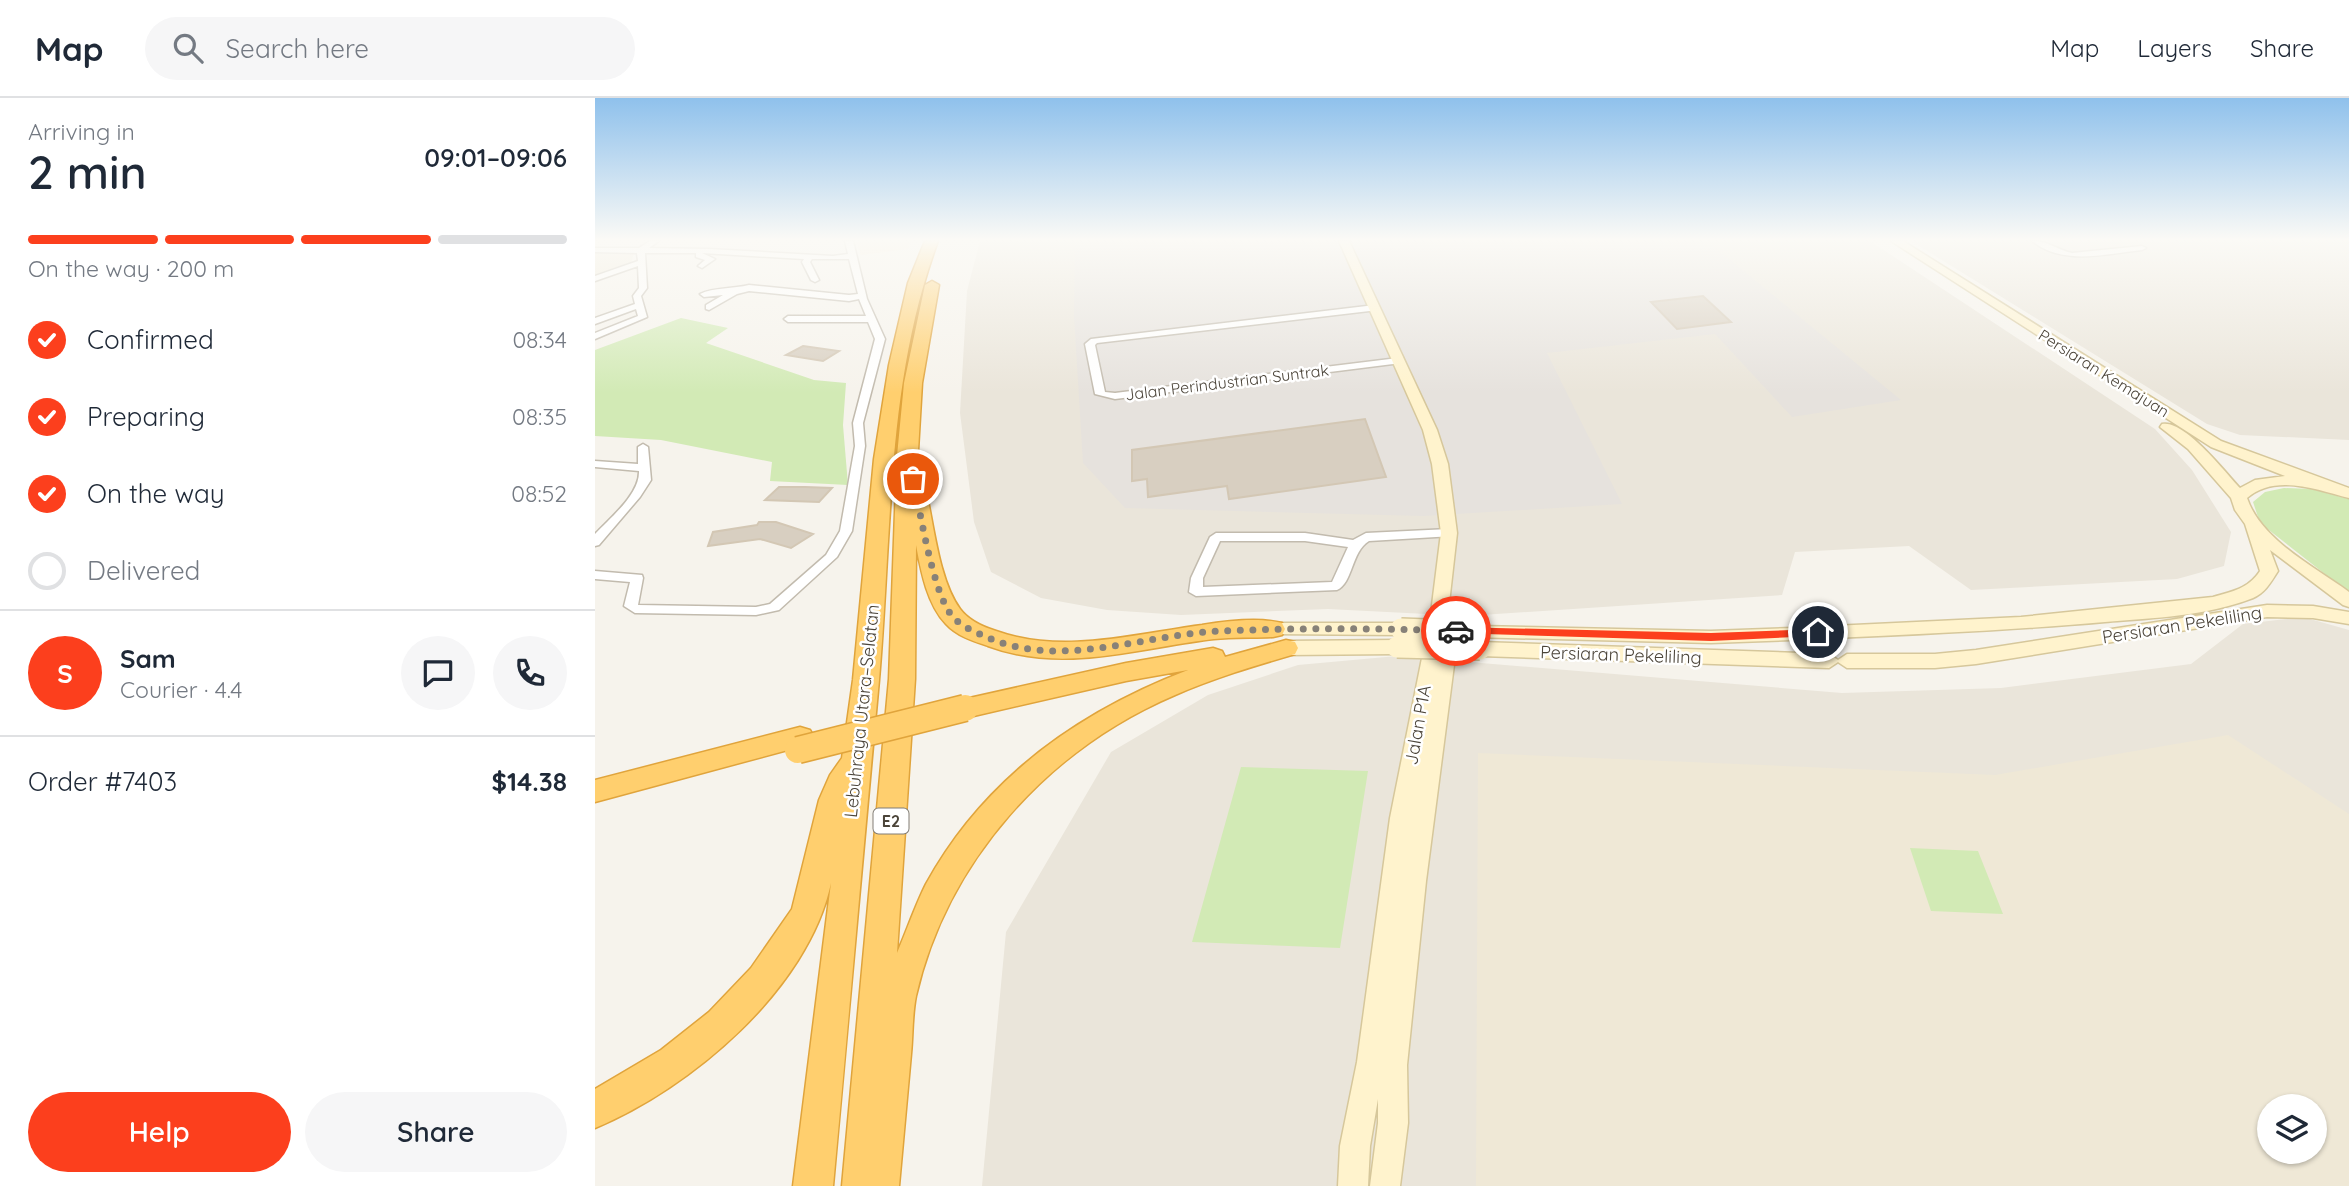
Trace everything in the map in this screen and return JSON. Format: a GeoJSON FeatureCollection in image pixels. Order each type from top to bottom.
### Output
{"type":"FeatureCollection","features":[{"type":"Feature","properties":{"kind":"highway","name":"Lebuhraya Utara–Selatan"},"geometry":{"type":"LineString","coordinates":[[813,1186],[846,886],[884,458],[897,365],[913,292]]}},
{"type":"Feature","properties":{"kind":"highway","name":"Lebuhraya Utara–Selatan"},"geometry":{"type":"LineString","coordinates":[[862,1186],[902,679],[907,456],[918,353],[931,292]]}},
{"type":"Feature","properties":{"kind":"highway"},"geometry":{"type":"LineString","coordinates":[[907,456],[940,594],[952,616],[969,629],[1008,645],[1049,651],[1103,648],[1216,631],[1280,639]]}},
{"type":"Feature","properties":{"kind":"highway"},"geometry":{"type":"LineString","coordinates":[[595,791],[963,703],[1231,654],[1280,639]]}},
{"type":"Feature","properties":{"kind":"highway"},"geometry":{"type":"LineString","coordinates":[[879,1186],[898,997],[937,891],[961,850],[1000,803],[1043,761],[1091,726],[1180,681],[1280,639]]}},
{"type":"Feature","properties":{"kind":"highway"},"geometry":{"type":"LineString","coordinates":[[595,809],[799,743]]}},
{"type":"Feature","properties":{"kind":"highway"},"geometry":{"type":"LineString","coordinates":[[595,1109],[643,1084],[700,1044],[729,1019],[765,979],[807,912],[840,780],[856,757]]}},
{"type":"Feature","properties":{"kind":"main road","name":"Jalan P1A"},"geometry":{"type":"LineString","coordinates":[[1353,1186],[1357,1136],[1371,1062],[1402,818],[1440,613],[1449,533],[1440,464],[1430,430],[1368,292]]}},
{"type":"Feature","properties":{"kind":"main road","name":"Persiaran Kemajuan"},"geometry":{"type":"LineString","coordinates":[[1961,292],[2193,446],[2239,496],[2243,512],[2256,532]]}},
{"type":"Feature","properties":{"kind":"main road","name":"Persiaran Kemajuan"},"geometry":{"type":"LineString","coordinates":[[1977,292],[2185,424],[2231,450],[2323,485]]}},
{"type":"Feature","properties":{"kind":"main road"},"geometry":{"type":"LineString","coordinates":[[2185,424],[2349,484]]}},
{"type":"Feature","properties":{"kind":"main road"},"geometry":{"type":"LineString","coordinates":[[2209,466],[2240,523],[2349,601]]}},
{"type":"Feature","properties":{"kind":"main road"},"geometry":{"type":"LineString","coordinates":[[2239,496],[2243,491],[2264,483],[2294,481],[2323,485],[2349,493]]}},
{"type":"Feature","properties":{"kind":"main road","name":"Persiaran Pekeliling"},"geometry":{"type":"LineString","coordinates":[[1479,640],[1711,637],[2021,623],[2214,603],[2249,593],[2265,578],[2269,571],[2256,532]]}},
{"type":"Feature","properties":{"kind":"main road"},"geometry":{"type":"LineString","coordinates":[[2292,610],[2349,626]]}},
{"type":"Feature","properties":{"kind":"main road","name":"Persiaran Pekeliling"},"geometry":{"type":"LineString","coordinates":[[1280,639],[1479,640],[1838,661],[1925,661],[1976,657],[2242,614],[2292,610],[2349,618]]}},
{"type":"Feature","properties":{"kind":"main road"},"geometry":{"type":"LineString","coordinates":[[1385,1186],[1393,1123],[1394,1065],[1412,895],[1444,664],[1440,613]]}},
{"type":"Feature","properties":{"kind":"street"},"geometry":{"type":"LineString","coordinates":[[596,339],[643,317],[637,296],[640,292]]}},
{"type":"Feature","properties":{"kind":"street"},"geometry":{"type":"LineString","coordinates":[[704,294],[734,292]]}},
{"type":"Feature","properties":{"kind":"street"},"geometry":{"type":"LineString","coordinates":[[709,307],[734,292]]}},
{"type":"Feature","properties":{"kind":"street"},"geometry":{"type":"LineString","coordinates":[[791,292],[861,298]]}},
{"type":"Feature","properties":{"kind":"street"},"geometry":{"type":"LineString","coordinates":[[595,575],[638,578],[631,606],[635,609],[757,611],[774,607],[831,558],[846,531],[860,446],[858,423],[880,339],[859,292]]}},
{"type":"Feature","properties":{"kind":"street"},"geometry":{"type":"LineString","coordinates":[[595,321],[639,305]]}},
{"type":"Feature","properties":{"kind":"street","name":"Jalan Perindustrian Suntrak"},"geometry":{"type":"LineString","coordinates":[[1375,308],[1094,341],[1090,344],[1100,394],[1115,396],[1398,361]]}},
{"type":"Feature","properties":{"kind":"street"},"geometry":{"type":"LineString","coordinates":[[788,319],[870,319]]}},
{"type":"Feature","properties":{"kind":"street"},"geometry":{"type":"LineString","coordinates":[[839,329],[857,320]]}},
{"type":"Feature","properties":{"kind":"street"},"geometry":{"type":"LineString","coordinates":[[595,542],[642,485],[646,468],[643,447]]}},
{"type":"Feature","properties":{"kind":"street"},"geometry":{"type":"LineString","coordinates":[[595,464],[646,468]]}},
{"type":"Feature","properties":{"kind":"street"},"geometry":{"type":"LineString","coordinates":[[595,522],[612,523]]}},
{"type":"Feature","properties":{"kind":"street"},"geometry":{"type":"LineString","coordinates":[[1355,544],[1305,537],[1216,537],[1197,578],[1196,592],[1337,586],[1355,544],[1366,537],[1449,533]]}},
{"type":"Feature","properties":{"kind":"shaded area"},"geometry":{"type":"Polygon","coordinates":[[[967,292],[1947,292],[2155,429],[2192,470],[2231,532],[2224,566],[2177,579],[1971,590],[1909,546],[1795,552],[1782,595],[1466,616],[1328,609],[1181,615],[1107,610],[1041,598],[991,572],[974,522],[960,413],[967,292]]]}},
{"type":"Feature","properties":{"kind":"shaded area"},"geometry":{"type":"Polygon","coordinates":[[[1074,292],[1769,292],[1901,400],[1792,417],[1715,334],[1547,353],[1622,504],[1423,516],[1125,508],[1083,463],[1074,292]]]}},
{"type":"Feature","properties":{"kind":"shaded area"},"geometry":{"type":"Polygon","coordinates":[[[1993,292],[2349,292],[2349,440],[2240,435],[2207,424],[1993,292]]]}},
{"type":"Feature","properties":{"kind":"shaded area"},"geometry":{"type":"Polygon","coordinates":[[[2303,617],[2349,630],[2349,1186],[982,1186],[1006,932],[1111,752],[1208,695],[1298,665],[1397,656],[1842,693],[2001,688],[2191,664],[2243,624],[2303,617]]]}},
{"type":"Feature","properties":{"kind":"shaded area"},"geometry":{"type":"Polygon","coordinates":[[[2228,735],[2349,814],[2349,1186],[1476,1186],[1478,753],[1995,775],[2228,735]]]}},
{"type":"Feature","properties":{"kind":"green space"},"geometry":{"type":"Polygon","coordinates":[[[681,318],[728,328],[706,343],[814,380],[846,383],[843,425],[848,485],[770,481],[772,462],[661,440],[595,436],[595,350],[681,318]]]}},
{"type":"Feature","properties":{"kind":"green space"},"geometry":{"type":"Polygon","coordinates":[[[2284,488],[2312,489],[2349,499],[2349,593],[2260,523],[2253,502],[2265,492],[2284,488]]]}},
{"type":"Feature","properties":{"kind":"green space"},"geometry":{"type":"Polygon","coordinates":[[[1241,767],[1368,771],[1340,948],[1192,942],[1241,767]]]}},
{"type":"Feature","properties":{"kind":"green space"},"geometry":{"type":"Polygon","coordinates":[[[1910,848],[1978,851],[2003,914],[1931,911],[1910,848]]]}},
{"type":"Feature","properties":{"kind":"building"},"geometry":{"type":"Polygon","coordinates":[[[1703,296],[1731,322],[1677,329],[1651,302],[1703,296]]]}},
{"type":"Feature","properties":{"kind":"building"},"geometry":{"type":"Polygon","coordinates":[[[803,346],[839,351],[823,361],[786,355],[803,346]]]}},
{"type":"Feature","properties":{"kind":"building"},"geometry":{"type":"Polygon","coordinates":[[[1365,419],[1386,477],[1229,499],[1227,486],[1148,497],[1147,479],[1132,481],[1132,450],[1365,419]]]}},
{"type":"Feature","properties":{"kind":"building"},"geometry":{"type":"Polygon","coordinates":[[[779,487],[832,488],[819,502],[765,500],[779,487]]]}},
{"type":"Feature","properties":{"kind":"building"},"geometry":{"type":"Polygon","coordinates":[[[759,522],[776,522],[813,534],[791,548],[760,539],[708,546],[713,532],[757,525],[759,522]]]}},
{"type":"Feature","properties":{"kind":"way so far"},"geometry":{"type":"LineString","coordinates":[[913,479],[940,594],[952,616],[969,629],[1008,645],[1049,651],[1103,648],[1235,630],[1349,628],[1456,631]]}},
{"type":"Feature","properties":{"kind":"route"},"geometry":{"type":"LineString","coordinates":[[1456,631],[1711,637],[1818,632]]}}]}
